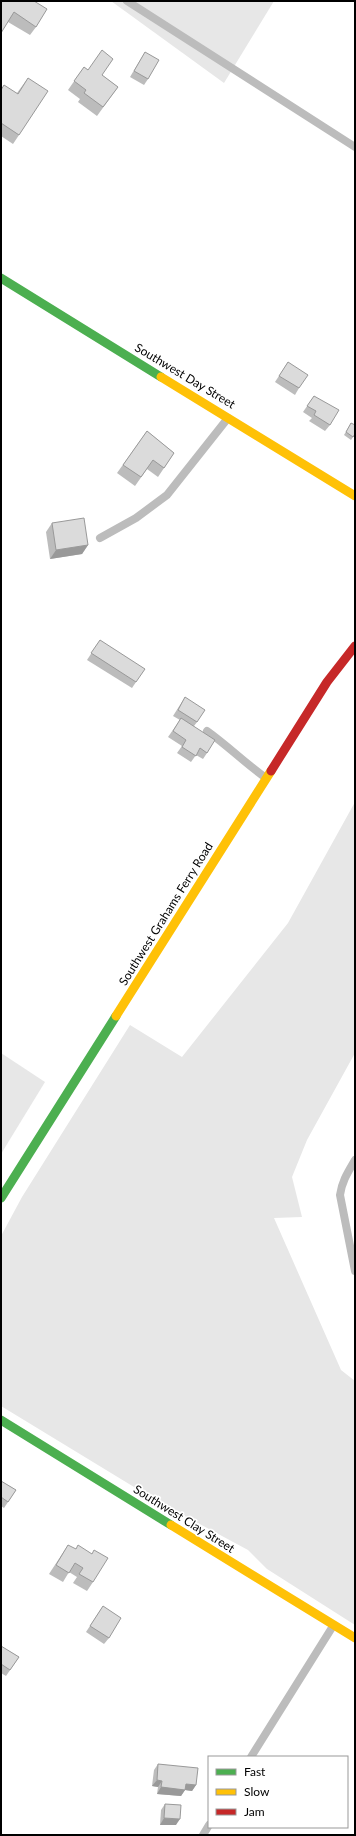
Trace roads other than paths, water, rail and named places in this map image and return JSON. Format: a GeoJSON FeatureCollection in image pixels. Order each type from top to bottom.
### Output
{"type":"FeatureCollection","features":[{"type":"Feature","properties":{"kind":"main road","name":"Southwest Day Street"},"geometry":{"type":"LineString","coordinates":[[1,278],[355,496]]}},
{"type":"Feature","properties":{"kind":"main road","name":"Southwest Grahams Ferry Road"},"geometry":{"type":"LineString","coordinates":[[1,1198],[327,682],[355,646]]}},
{"type":"Feature","properties":{"kind":"main road","name":"Southwest Clay Street"},"geometry":{"type":"LineString","coordinates":[[1,1420],[355,1638]]}},
{"type":"Feature","properties":{"kind":"lane"},"geometry":{"type":"LineString","coordinates":[[127,1],[355,147]]}},
{"type":"Feature","properties":{"kind":"lane"},"geometry":{"type":"LineString","coordinates":[[100,538],[136,518],[167,495],[228,417]]}},
{"type":"Feature","properties":{"kind":"lane"},"geometry":{"type":"LineString","coordinates":[[208,731],[231,748],[245,764],[266,778]]}},
{"type":"Feature","properties":{"kind":"lane"},"geometry":{"type":"LineString","coordinates":[[355,1160],[345,1175],[341,1186],[340,1195],[355,1271]]}},
{"type":"Feature","properties":{"kind":"lane"},"geometry":{"type":"LineString","coordinates":[[252,1756],[334,1625]]}}]}
